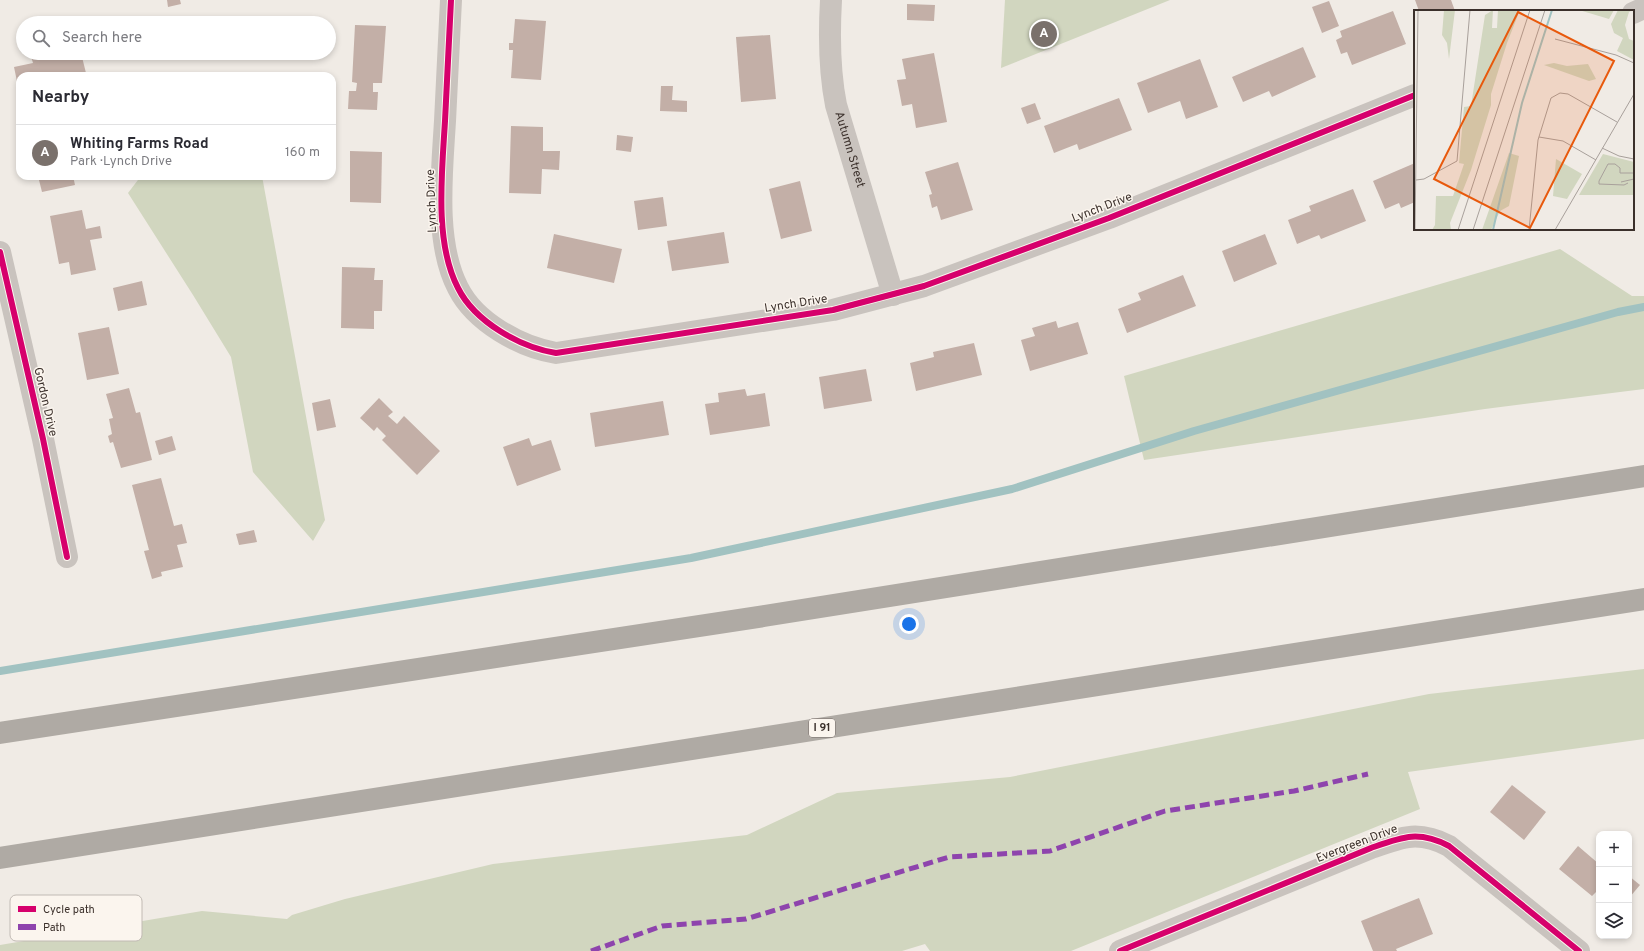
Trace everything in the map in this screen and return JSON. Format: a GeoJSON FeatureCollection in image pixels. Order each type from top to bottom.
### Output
{"type":"FeatureCollection","features":[{"type":"Feature","properties":{"kind":"highway"},"geometry":{"type":"LineString","coordinates":[[0,732],[772,615],[1644,476]]}},
{"type":"Feature","properties":{"kind":"highway","name":"I 91"},"geometry":{"type":"LineString","coordinates":[[0,858],[1644,599]]}},
{"type":"Feature","properties":{"kind":"street","name":"Lynch Drive"},"geometry":{"type":"LineString","coordinates":[[451,0],[441,189],[443,230],[449,261],[458,288],[465,300],[476,311],[504,334],[530,347],[556,353],[833,310],[893,295],[962,273],[1108,218],[1414,95]]}},
{"type":"Feature","properties":{"kind":"street","name":"Autumn Street"},"geometry":{"type":"LineString","coordinates":[[831,0],[830,58],[836,105],[893,295]]}},
{"type":"Feature","properties":{"kind":"street"},"geometry":{"type":"LineString","coordinates":[[1634,12],[1644,8]]}},
{"type":"Feature","properties":{"kind":"street","name":"Gordon Drive"},"geometry":{"type":"LineString","coordinates":[[0,252],[43,439],[67,557]]}},
{"type":"Feature","properties":{"kind":"street","name":"Evergreen Drive"},"geometry":{"type":"LineString","coordinates":[[1120,951],[1371,848],[1399,838],[1412,836],[1429,838],[1449,846],[1579,951]]}},
{"type":"Feature","properties":{"kind":"green space"},"geometry":{"type":"Polygon","coordinates":[[[1005,0],[1170,0],[1001,68],[1005,0]]]}},
{"type":"Feature","properties":{"kind":"green space"},"geometry":{"type":"Polygon","coordinates":[[[138,180],[263,180],[325,520],[313,541],[253,472],[231,357],[128,193],[138,180]]]}},
{"type":"Feature","properties":{"kind":"green space"},"geometry":{"type":"Polygon","coordinates":[[[1560,249],[1632,296],[1644,296],[1644,389],[1485,409],[1144,460],[1124,376],[1560,249]]]}},
{"type":"Feature","properties":{"kind":"green space"},"geometry":{"type":"Polygon","coordinates":[[[1644,669],[1644,739],[1408,772],[1420,809],[1071,951],[930,951],[925,944],[902,951],[0,951],[0,945],[24,941],[142,941],[142,921],[202,911],[287,919],[292,915],[345,899],[493,864],[747,835],[837,793],[1010,777],[1429,694],[1644,669]]]}},
{"type":"Feature","properties":{"kind":"building"},"geometry":{"type":"Polygon","coordinates":[[[167,0],[180,0],[181,4],[168,7],[167,0]]]}},
{"type":"Feature","properties":{"kind":"building"},"geometry":{"type":"Polygon","coordinates":[[[1415,0],[1451,0],[1455,10],[1419,10],[1415,0]]]}},
{"type":"Feature","properties":{"kind":"building"},"geometry":{"type":"Polygon","coordinates":[[[1329,1],[1339,26],[1322,33],[1312,7],[1329,1]]]}},
{"type":"Feature","properties":{"kind":"building"},"geometry":{"type":"Polygon","coordinates":[[[907,4],[935,5],[934,21],[907,20],[907,4]]]}},
{"type":"Feature","properties":{"kind":"building"},"geometry":{"type":"Polygon","coordinates":[[[1393,11],[1406,44],[1352,65],[1347,52],[1341,54],[1336,40],[1342,37],[1340,31],[1393,11]]]}},
{"type":"Feature","properties":{"kind":"building"},"geometry":{"type":"Polygon","coordinates":[[[515,19],[546,21],[541,80],[511,78],[513,50],[509,50],[509,43],[513,43],[515,19]]]}},
{"type":"Feature","properties":{"kind":"building"},"geometry":{"type":"Polygon","coordinates":[[[355,25],[386,26],[382,83],[373,83],[373,92],[378,92],[377,110],[348,109],[349,91],[356,91],[357,83],[352,82],[355,25]]]}},
{"type":"Feature","properties":{"kind":"building"},"geometry":{"type":"Polygon","coordinates":[[[770,35],[776,99],[741,102],[736,37],[770,35]]]}},
{"type":"Feature","properties":{"kind":"building"},"geometry":{"type":"Polygon","coordinates":[[[1303,47],[1316,77],[1272,97],[1269,91],[1243,102],[1232,77],[1303,47]]]}},
{"type":"Feature","properties":{"kind":"building"},"geometry":{"type":"Polygon","coordinates":[[[934,53],[947,122],[916,128],[912,104],[902,106],[897,80],[906,79],[902,59],[934,53]]]}},
{"type":"Feature","properties":{"kind":"building"},"geometry":{"type":"Polygon","coordinates":[[[1200,59],[1218,107],[1186,119],[1180,101],[1148,113],[1137,83],[1200,59]]]}},
{"type":"Feature","properties":{"kind":"building"},"geometry":{"type":"Polygon","coordinates":[[[32,60],[83,60],[86,72],[16,72],[16,77],[14,67],[33,63],[32,60]]]}},
{"type":"Feature","properties":{"kind":"building"},"geometry":{"type":"Polygon","coordinates":[[[661,86],[673,86],[672,100],[687,101],[687,112],[660,111],[661,86]]]}},
{"type":"Feature","properties":{"kind":"building"},"geometry":{"type":"Polygon","coordinates":[[[1119,98],[1132,130],[1079,150],[1077,144],[1054,153],[1044,126],[1119,98]]]}},
{"type":"Feature","properties":{"kind":"building"},"geometry":{"type":"Polygon","coordinates":[[[1035,103],[1041,119],[1027,124],[1021,108],[1035,103]]]}},
{"type":"Feature","properties":{"kind":"building"},"geometry":{"type":"Polygon","coordinates":[[[511,126],[543,127],[543,151],[560,151],[559,170],[542,169],[541,194],[509,193],[511,126]]]}},
{"type":"Feature","properties":{"kind":"building"},"geometry":{"type":"Polygon","coordinates":[[[617,135],[633,137],[631,152],[616,150],[617,135]]]}},
{"type":"Feature","properties":{"kind":"building"},"geometry":{"type":"Polygon","coordinates":[[[350,151],[382,152],[381,203],[350,202],[350,151]]]}},
{"type":"Feature","properties":{"kind":"building"},"geometry":{"type":"Polygon","coordinates":[[[958,162],[973,210],[941,220],[937,206],[932,208],[929,195],[932,194],[925,172],[958,162]]]}},
{"type":"Feature","properties":{"kind":"building"},"geometry":{"type":"Polygon","coordinates":[[[1414,163],[1414,202],[1401,208],[1399,203],[1385,209],[1373,181],[1414,163]]]}},
{"type":"Feature","properties":{"kind":"building"},"geometry":{"type":"Polygon","coordinates":[[[39,180],[74,180],[75,185],[42,192],[39,180]]]}},
{"type":"Feature","properties":{"kind":"building"},"geometry":{"type":"Polygon","coordinates":[[[800,181],[812,231],[781,239],[769,189],[800,181]]]}},
{"type":"Feature","properties":{"kind":"building"},"geometry":{"type":"Polygon","coordinates":[[[1353,189],[1366,221],[1321,239],[1319,235],[1297,244],[1288,220],[1311,211],[1309,206],[1353,189]]]}},
{"type":"Feature","properties":{"kind":"building"},"geometry":{"type":"Polygon","coordinates":[[[663,197],[667,226],[638,230],[634,201],[663,197]]]}},
{"type":"Feature","properties":{"kind":"building"},"geometry":{"type":"Polygon","coordinates":[[[82,210],[86,229],[100,226],[102,238],[90,240],[96,270],[71,275],[69,262],[59,264],[50,216],[82,210]]]}},
{"type":"Feature","properties":{"kind":"building"},"geometry":{"type":"Polygon","coordinates":[[[724,232],[729,263],[672,271],[667,241],[724,232]]]}},
{"type":"Feature","properties":{"kind":"building"},"geometry":{"type":"Polygon","coordinates":[[[554,234],[622,249],[614,283],[547,268],[554,234]]]}},
{"type":"Feature","properties":{"kind":"building"},"geometry":{"type":"Polygon","coordinates":[[[1265,234],[1277,264],[1234,282],[1222,251],[1265,234]]]}},
{"type":"Feature","properties":{"kind":"building"},"geometry":{"type":"Polygon","coordinates":[[[342,267],[375,268],[374,280],[383,280],[382,311],[374,311],[374,329],[341,328],[342,267]]]}},
{"type":"Feature","properties":{"kind":"building"},"geometry":{"type":"Polygon","coordinates":[[[1183,275],[1196,306],[1127,333],[1118,309],[1141,300],[1138,293],[1183,275]]]}},
{"type":"Feature","properties":{"kind":"building"},"geometry":{"type":"Polygon","coordinates":[[[142,281],[147,305],[118,311],[113,288],[142,281]]]}},
{"type":"Feature","properties":{"kind":"building"},"geometry":{"type":"Polygon","coordinates":[[[1056,321],[1058,328],[1078,322],[1088,354],[1030,371],[1021,340],[1035,336],[1032,328],[1056,321]]]}},
{"type":"Feature","properties":{"kind":"building"},"geometry":{"type":"Polygon","coordinates":[[[109,327],[119,374],[87,380],[78,333],[109,327]]]}},
{"type":"Feature","properties":{"kind":"building"},"geometry":{"type":"Polygon","coordinates":[[[974,343],[982,375],[916,391],[910,363],[934,357],[933,352],[974,343]]]}},
{"type":"Feature","properties":{"kind":"building"},"geometry":{"type":"Polygon","coordinates":[[[866,369],[872,401],[824,409],[819,377],[866,369]]]}},
{"type":"Feature","properties":{"kind":"building"},"geometry":{"type":"Polygon","coordinates":[[[129,388],[136,413],[140,412],[152,460],[121,468],[113,442],[110,443],[108,436],[112,434],[109,419],[113,418],[106,394],[129,388]]]}},
{"type":"Feature","properties":{"kind":"building"},"geometry":{"type":"Polygon","coordinates":[[[745,389],[747,396],[765,393],[770,426],[710,435],[705,404],[719,402],[718,393],[745,389]]]}},
{"type":"Feature","properties":{"kind":"building"},"geometry":{"type":"Polygon","coordinates":[[[379,398],[393,412],[388,416],[397,424],[404,416],[440,451],[417,475],[382,440],[386,436],[377,427],[374,431],[360,418],[379,398]]]}},
{"type":"Feature","properties":{"kind":"building"},"geometry":{"type":"Polygon","coordinates":[[[330,399],[336,427],[317,431],[312,403],[330,399]]]}},
{"type":"Feature","properties":{"kind":"building"},"geometry":{"type":"Polygon","coordinates":[[[663,401],[669,435],[595,447],[590,413],[663,401]]]}},
{"type":"Feature","properties":{"kind":"building"},"geometry":{"type":"Polygon","coordinates":[[[172,436],[176,450],[159,455],[155,441],[172,436]]]}},
{"type":"Feature","properties":{"kind":"building"},"geometry":{"type":"Polygon","coordinates":[[[529,438],[532,446],[551,440],[561,470],[517,486],[503,447],[529,438]]]}},
{"type":"Feature","properties":{"kind":"building"},"geometry":{"type":"Polygon","coordinates":[[[161,478],[174,526],[182,524],[187,543],[177,545],[183,567],[161,572],[162,576],[152,579],[144,551],[149,550],[132,485],[161,478]]]}},
{"type":"Feature","properties":{"kind":"building"},"geometry":{"type":"Polygon","coordinates":[[[254,530],[257,542],[239,545],[236,534],[254,530]]]}},
{"type":"Feature","properties":{"kind":"building"},"geometry":{"type":"Polygon","coordinates":[[[1512,785],[1546,812],[1524,840],[1490,812],[1512,785]]]}},
{"type":"Feature","properties":{"kind":"building"},"geometry":{"type":"Polygon","coordinates":[[[1578,846],[1596,861],[1596,892],[1592,896],[1559,869],[1578,846]]]}},
{"type":"Feature","properties":{"kind":"building"},"geometry":{"type":"Polygon","coordinates":[[[1632,878],[1640,885],[1632,894],[1632,878]]]}},
{"type":"Feature","properties":{"kind":"building"},"geometry":{"type":"Polygon","coordinates":[[[1419,898],[1433,934],[1396,949],[1397,951],[1373,951],[1361,921],[1419,898]]]}},
{"type":"Feature","properties":{"kind":"waterway"},"geometry":{"type":"LineString","coordinates":[[0,671],[691,558],[1012,489],[1194,431],[1618,312],[1644,307]]}},
{"type":"Feature","properties":{"kind":"marked path"},"geometry":{"type":"LineString","coordinates":[[591,951],[662,926],[746,919],[949,857],[1050,851],[1165,811],[1294,791],[1368,774]]}},
{"type":"Feature","properties":{"kind":"cycle path"},"geometry":{"type":"LineString","coordinates":[[451,0],[441,184],[441,206],[445,250],[450,270],[458,288],[466,300],[475,312],[487,322],[514,339],[542,350],[556,353],[833,310],[924,286],[1109,218],[1414,95]]}},
{"type":"Feature","properties":{"kind":"cycle path"},"geometry":{"type":"LineString","coordinates":[[0,252],[43,439],[67,557]]}},
{"type":"Feature","properties":{"kind":"cycle path"},"geometry":{"type":"LineString","coordinates":[[1120,951],[1371,848],[1401,838],[1410,837],[1428,838],[1449,846],[1579,951]]}},
{"type":"Feature","properties":{"kind":"place","name":"Whiting Farms Road"},"geometry":{"type":"Point","coordinates":[1044,34]}}]}
